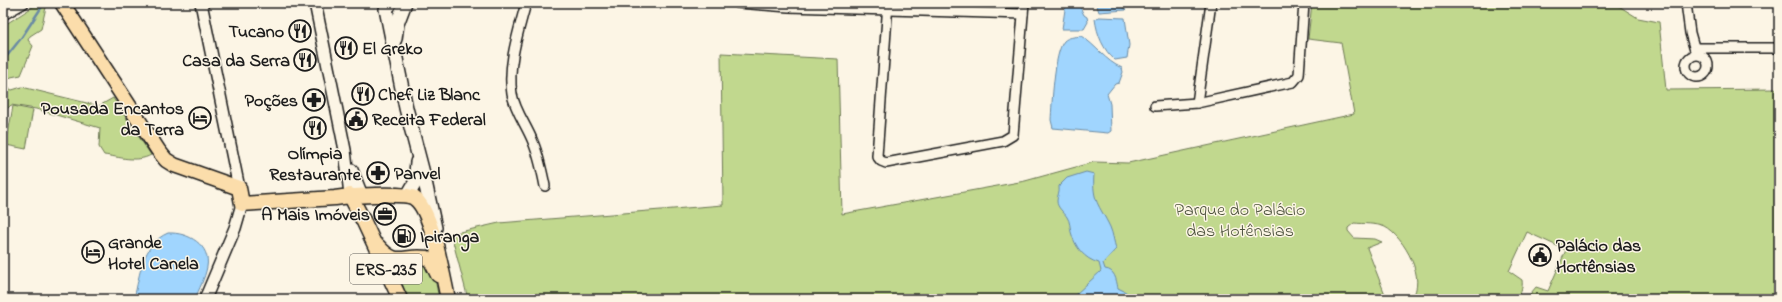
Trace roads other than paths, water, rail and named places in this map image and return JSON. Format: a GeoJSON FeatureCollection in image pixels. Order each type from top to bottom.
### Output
{"type":"FeatureCollection","features":[{"type":"Feature","properties":{"kind":"main road"},"geometry":{"type":"LineString","coordinates":[[62,3],[166,160],[174,165],[239,188],[242,204],[335,198],[356,195],[408,195],[415,198],[423,208],[437,249],[415,257],[401,260],[388,258],[372,238]]}},
{"type":"Feature","properties":{"kind":"main road"},"geometry":{"type":"LineString","coordinates":[[394,48],[397,24],[405,3]]}},
{"type":"Feature","properties":{"kind":"main road"},"geometry":{"type":"LineString","coordinates":[[387,5],[394,48],[416,148],[417,167],[415,183],[408,195]]}},
{"type":"Feature","properties":{"kind":"main road","name":"ERS-235"},"geometry":{"type":"LineString","coordinates":[[416,148],[431,207],[437,249],[447,299]]}},
{"type":"Feature","properties":{"kind":"main road","name":"ERS-235"},"geometry":{"type":"LineString","coordinates":[[356,195],[364,222],[400,299]]}},
{"type":"Feature","properties":{"kind":"main road"},"geometry":{"type":"LineString","coordinates":[[364,222],[364,214],[368,204],[381,196]]}},
{"type":"Feature","properties":{"kind":"main road"},"geometry":{"type":"LineString","coordinates":[[415,257],[427,258],[431,261],[447,299]]}},
{"type":"Feature","properties":{"kind":"main road"},"geometry":{"type":"LineString","coordinates":[[400,299],[392,271],[395,264],[401,260]]}},
{"type":"Feature","properties":{"kind":"street"},"geometry":{"type":"LineString","coordinates":[[3,15],[24,3]]}},
{"type":"Feature","properties":{"kind":"street"},"geometry":{"type":"LineString","coordinates":[[202,3],[239,188]]}},
{"type":"Feature","properties":{"kind":"street","name":"ERS-235"},"geometry":{"type":"LineString","coordinates":[[315,3],[345,150],[356,195]]}},
{"type":"Feature","properties":{"kind":"street"},"geometry":{"type":"LineString","coordinates":[[526,3],[514,47],[512,94],[517,109],[533,141],[545,186]]}},
{"type":"Feature","properties":{"kind":"street"},"geometry":{"type":"LineString","coordinates":[[738,3],[788,6],[888,6],[1023,14]]}},
{"type":"Feature","properties":{"kind":"street"},"geometry":{"type":"LineString","coordinates":[[888,6],[877,156],[883,162],[1003,141],[1011,137],[1014,129],[1024,3]]}},
{"type":"Feature","properties":{"kind":"street"},"geometry":{"type":"LineString","coordinates":[[1197,103],[1211,3]]}},
{"type":"Feature","properties":{"kind":"street"},"geometry":{"type":"LineString","coordinates":[[1155,106],[1197,103],[1293,82],[1299,75],[1304,3]]}},
{"type":"Feature","properties":{"kind":"street"},"geometry":{"type":"LineString","coordinates":[[1686,3],[1690,33],[1695,52],[1779,48]]}},
{"type":"Feature","properties":{"kind":"street"},"geometry":{"type":"LineString","coordinates":[[205,299],[235,228],[242,204]]}},
{"type":"Feature","properties":{"kind":"water"},"geometry":{"type":"Polygon","coordinates":[[[1066,3],[1080,3],[1080,7],[1084,15],[1087,17],[1088,22],[1084,29],[1062,29],[1066,3]]]}},
{"type":"Feature","properties":{"kind":"water"},"geometry":{"type":"Polygon","coordinates":[[[1096,3],[1118,3],[1126,10],[1099,12],[1096,3]]]}},
{"type":"Feature","properties":{"kind":"water"},"geometry":{"type":"Polygon","coordinates":[[[1099,17],[1125,18],[1129,45],[1127,58],[1115,60],[1107,51],[1101,41],[1096,25],[1095,19],[1099,17]]]}},
{"type":"Feature","properties":{"kind":"water"},"geometry":{"type":"Polygon","coordinates":[[[1081,36],[1116,65],[1122,68],[1123,72],[1119,83],[1115,84],[1107,94],[1110,104],[1111,131],[1108,133],[1053,128],[1051,120],[1053,91],[1058,56],[1064,41],[1072,37],[1081,36]]]}},
{"type":"Feature","properties":{"kind":"water"},"geometry":{"type":"Polygon","coordinates":[[[1086,172],[1094,174],[1095,197],[1110,227],[1116,249],[1103,263],[1105,269],[1113,273],[1116,278],[1118,288],[1126,292],[1130,299],[1075,299],[1075,295],[1101,271],[1099,263],[1089,259],[1081,252],[1075,243],[1068,219],[1058,206],[1057,199],[1059,186],[1067,178],[1086,172]]]}},
{"type":"Feature","properties":{"kind":"water"},"geometry":{"type":"Polygon","coordinates":[[[168,233],[183,235],[196,241],[202,246],[205,252],[207,267],[195,299],[134,299],[147,252],[159,238],[168,233]]]}},
{"type":"Feature","properties":{"kind":"waterway"},"geometry":{"type":"LineString","coordinates":[[3,61],[22,37],[43,5]]}},
{"type":"Feature","properties":{"kind":"place","name":"Tucano"},"geometry":{"type":"Point","coordinates":[300,31]}},
{"type":"Feature","properties":{"kind":"place","name":"El Greko"},"geometry":{"type":"Point","coordinates":[346,48]}},
{"type":"Feature","properties":{"kind":"place","name":"Casa da Serra"},"geometry":{"type":"Point","coordinates":[305,60]}},
{"type":"Feature","properties":{"kind":"place","name":"Chef Liz Blanc"},"geometry":{"type":"Point","coordinates":[363,94]}},
{"type":"Feature","properties":{"kind":"place","name":"Poções"},"geometry":{"type":"Point","coordinates":[314,100]}},
{"type":"Feature","properties":{"kind":"place","name":"Pousada Encantos da Terra"},"geometry":{"type":"Point","coordinates":[200,118]}},
{"type":"Feature","properties":{"kind":"place","name":"Receita Federal"},"geometry":{"type":"Point","coordinates":[356,119]}},
{"type":"Feature","properties":{"kind":"place","name":"Olímpia Restaurante"},"geometry":{"type":"Point","coordinates":[315,128]}},
{"type":"Feature","properties":{"kind":"place","name":"Panvel"},"geometry":{"type":"Point","coordinates":[378,173]}},
{"type":"Feature","properties":{"kind":"place","name":"A Mais Imóveis"},"geometry":{"type":"Point","coordinates":[385,214]}},
{"type":"Feature","properties":{"kind":"place","name":"Ipiranga"},"geometry":{"type":"Point","coordinates":[404,236]}},
{"type":"Feature","properties":{"kind":"place","name":"Grande Hotel Canela"},"geometry":{"type":"Point","coordinates":[93,252]}},
{"type":"Feature","properties":{"kind":"place","name":"Palácio das Hortênsias"},"geometry":{"type":"Point","coordinates":[1540,255]}},
{"type":"Feature","properties":{"kind":"park label","name":"Parque do Palácio das Hotênsias"},"geometry":{"type":"Point","coordinates":[1240,219]}}]}
